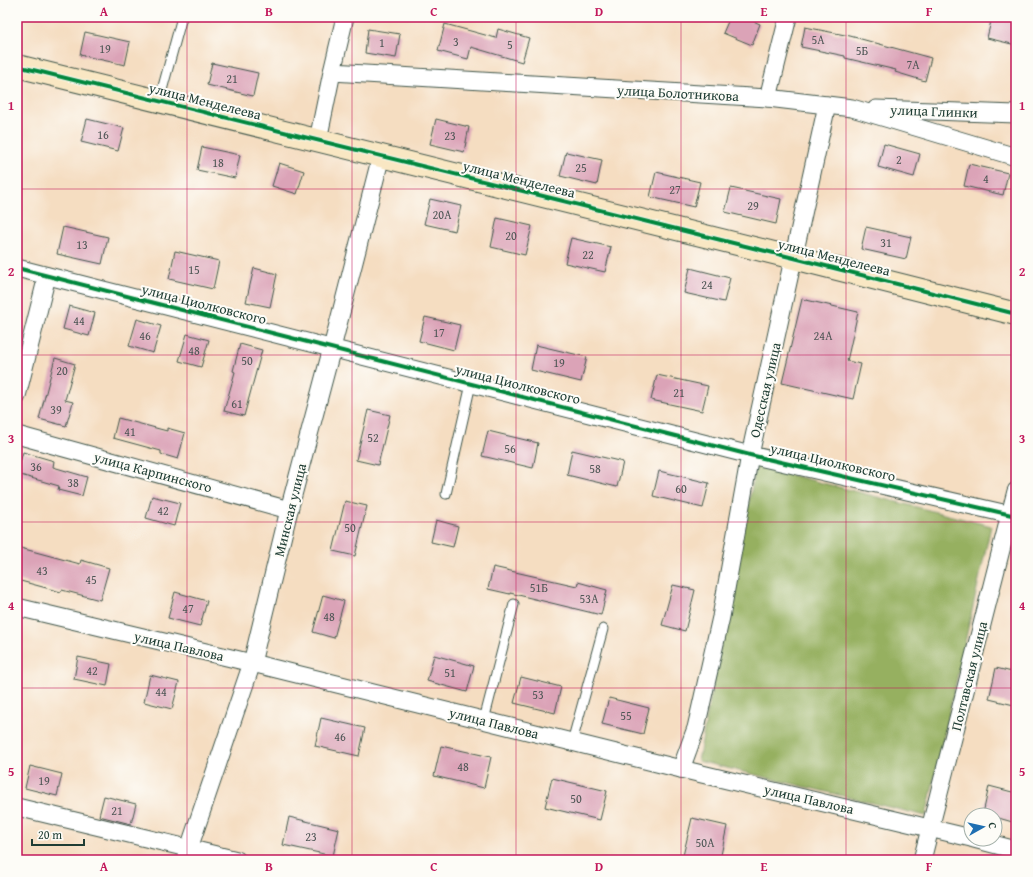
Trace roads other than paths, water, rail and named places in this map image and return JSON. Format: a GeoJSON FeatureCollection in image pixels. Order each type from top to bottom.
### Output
{"type":"FeatureCollection","features":[{"type":"Feature","properties":{"kind":"street"},"geometry":{"type":"LineString","coordinates":[[318,140],[345,17]]}},
{"type":"Feature","properties":{"kind":"street"},"geometry":{"type":"LineString","coordinates":[[768,98],[788,17]]}},
{"type":"Feature","properties":{"kind":"street","name":"улица Менделеева"},"geometry":{"type":"LineString","coordinates":[[17,66],[1016,314]]}},
{"type":"Feature","properties":{"kind":"street","name":"улица Болотникова"},"geometry":{"type":"LineString","coordinates":[[332,72],[768,98],[852,108],[1016,157]]}},
{"type":"Feature","properties":{"kind":"street","name":"Одесская улица"},"geometry":{"type":"LineString","coordinates":[[681,769],[696,728],[721,617],[750,455],[827,105]]}},
{"type":"Feature","properties":{"kind":"street","name":"улица Глинки"},"geometry":{"type":"LineString","coordinates":[[852,108],[1016,114]]}},
{"type":"Feature","properties":{"kind":"street","name":"Минская улица"},"geometry":{"type":"LineString","coordinates":[[187,854],[252,663],[289,510],[381,156]]}},
{"type":"Feature","properties":{"kind":"street","name":"улица Циолковского"},"geometry":{"type":"LineString","coordinates":[[17,268],[750,455],[1013,515]]}},
{"type":"Feature","properties":{"kind":"street"},"geometry":{"type":"LineString","coordinates":[[17,396],[48,276]]}},
{"type":"Feature","properties":{"kind":"street","name":"улица Карпинского"},"geometry":{"type":"LineString","coordinates":[[17,435],[289,510]]}},
{"type":"Feature","properties":{"kind":"street","name":"Полтавская улица"},"geometry":{"type":"LineString","coordinates":[[922,860],[1013,515],[1016,491]]}},
{"type":"Feature","properties":{"kind":"street","name":"улица Павлова"},"geometry":{"type":"LineString","coordinates":[[17,607],[963,836]]}},
{"type":"Feature","properties":{"kind":"street"},"geometry":{"type":"LineString","coordinates":[[17,807],[187,854],[237,860]]}},
{"type":"Feature","properties":{"kind":"street"},"geometry":{"type":"LineString","coordinates":[[1003,847],[1016,850]]}},
{"type":"Feature","properties":{"kind":"lane"},"geometry":{"type":"LineString","coordinates":[[159,101],[182,17]]}},
{"type":"Feature","properties":{"kind":"lane"},"geometry":{"type":"LineString","coordinates":[[446,494],[471,384]]}},
{"type":"Feature","properties":{"kind":"lane"},"geometry":{"type":"LineString","coordinates":[[484,720],[514,604]]}},
{"type":"Feature","properties":{"kind":"lane"},"geometry":{"type":"LineString","coordinates":[[572,742],[603,629]]}}]}
